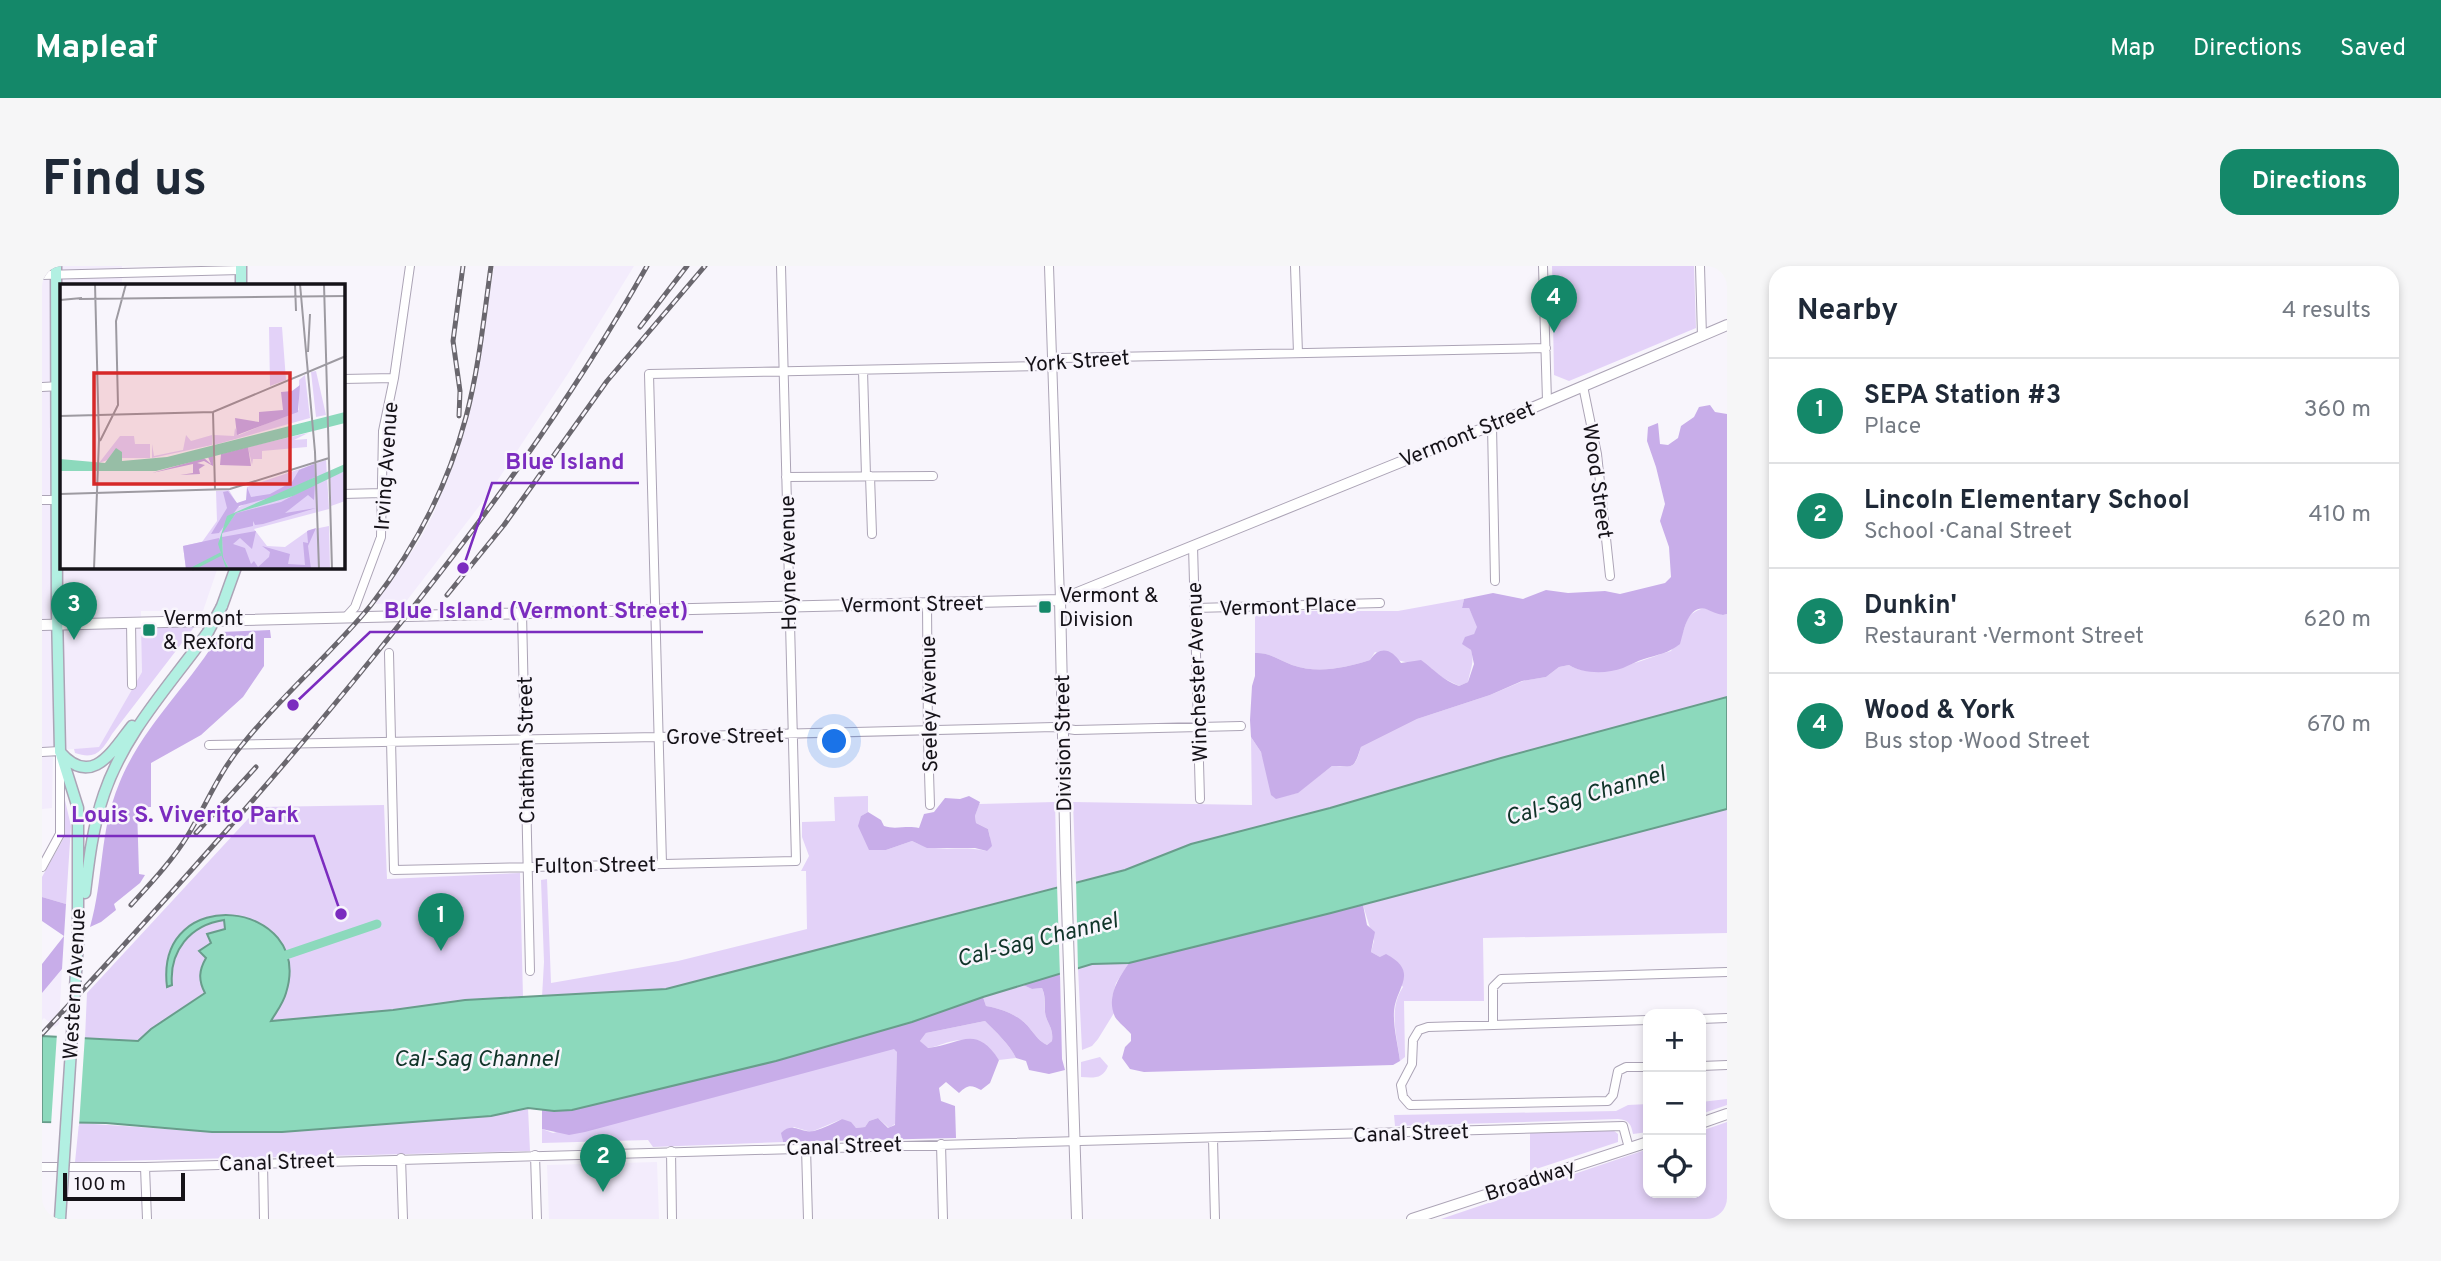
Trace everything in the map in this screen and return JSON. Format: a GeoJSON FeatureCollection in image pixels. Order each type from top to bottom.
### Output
{"type":"FeatureCollection","features":[{"type":"Feature","properties":{"kind":"main road","name":"Western Avenue"},"geometry":{"type":"LineString","coordinates":[[56,270],[60,751],[78,808],[81,905],[60,1219]]}},
{"type":"Feature","properties":{"kind":"main road"},"geometry":{"type":"LineString","coordinates":[[81,905],[91,841],[104,795],[138,727],[208,632],[222,606],[235,569]]}},
{"type":"Feature","properties":{"kind":"main road"},"geometry":{"type":"LineString","coordinates":[[60,751],[75,764],[85,767],[103,762],[166,687]]}},
{"type":"Feature","properties":{"kind":"street","name":"Irving Avenue"},"geometry":{"type":"LineString","coordinates":[[346,617],[355,607],[377,552],[383,520],[383,430],[394,378],[410,266]]}},
{"type":"Feature","properties":{"kind":"street","name":"Hoyne Avenue"},"geometry":{"type":"LineString","coordinates":[[781,266],[796,861]]}},
{"type":"Feature","properties":{"kind":"street","name":"Division Street"},"geometry":{"type":"LineString","coordinates":[[1049,266],[1077,1219]]}},
{"type":"Feature","properties":{"kind":"street"},"geometry":{"type":"LineString","coordinates":[[1295,266],[1298,353]]}},
{"type":"Feature","properties":{"kind":"street"},"geometry":{"type":"LineString","coordinates":[[1543,266],[1547,401]]}},
{"type":"Feature","properties":{"kind":"street"},"geometry":{"type":"LineString","coordinates":[[1700,266],[1702,336]]}},
{"type":"Feature","properties":{"kind":"street"},"geometry":{"type":"LineString","coordinates":[[42,275],[56,270],[241,268]]}},
{"type":"Feature","properties":{"kind":"street","name":"Vermont Street"},"geometry":{"type":"LineString","coordinates":[[42,625],[1060,600],[1492,425],[1727,325]]}},
{"type":"Feature","properties":{"kind":"street","name":"York Street"},"geometry":{"type":"LineString","coordinates":[[654,610],[649,374],[1042,366],[1061,358],[1546,348]]}},
{"type":"Feature","properties":{"kind":"street"},"geometry":{"type":"LineString","coordinates":[[863,370],[872,534]]}},
{"type":"Feature","properties":{"kind":"street"},"geometry":{"type":"LineString","coordinates":[[345,379],[394,378]]}},
{"type":"Feature","properties":{"kind":"street"},"geometry":{"type":"LineString","coordinates":[[42,387],[58,386]]}},
{"type":"Feature","properties":{"kind":"street","name":"Wood Street"},"geometry":{"type":"LineString","coordinates":[[1583,386],[1597,454],[1610,576]]}},
{"type":"Feature","properties":{"kind":"street"},"geometry":{"type":"LineString","coordinates":[[1492,425],[1495,581]]}},
{"type":"Feature","properties":{"kind":"street"},"geometry":{"type":"LineString","coordinates":[[786,477],[933,476]]}},
{"type":"Feature","properties":{"kind":"street"},"geometry":{"type":"LineString","coordinates":[[345,494],[382,494]]}},
{"type":"Feature","properties":{"kind":"street"},"geometry":{"type":"LineString","coordinates":[[42,500],[59,500]]}},
{"type":"Feature","properties":{"kind":"street","name":"Winchester Avenue"},"geometry":{"type":"LineString","coordinates":[[1194,546],[1200,799]]}},
{"type":"Feature","properties":{"kind":"street","name":"Seeley Avenue"},"geometry":{"type":"LineString","coordinates":[[927,603],[930,805]]}},
{"type":"Feature","properties":{"kind":"street","name":"Vermont Place"},"geometry":{"type":"LineString","coordinates":[[1195,608],[1381,603]]}},
{"type":"Feature","properties":{"kind":"street"},"geometry":{"type":"LineString","coordinates":[[654,610],[662,864]]}},
{"type":"Feature","properties":{"kind":"street","name":"Chatham Street"},"geometry":{"type":"LineString","coordinates":[[522,613],[530,971]]}},
{"type":"Feature","properties":{"kind":"street"},"geometry":{"type":"LineString","coordinates":[[131,623],[132,685]]}},
{"type":"Feature","properties":{"kind":"street"},"geometry":{"type":"LineString","coordinates":[[388,653],[391,742]]}},
{"type":"Feature","properties":{"kind":"street","name":"Grove Street"},"geometry":{"type":"LineString","coordinates":[[209,745],[1241,726]]}},
{"type":"Feature","properties":{"kind":"street","name":"Fulton Street"},"geometry":{"type":"LineString","coordinates":[[391,742],[394,870],[796,861]]}},
{"type":"Feature","properties":{"kind":"street"},"geometry":{"type":"LineString","coordinates":[[42,752],[60,751]]}},
{"type":"Feature","properties":{"kind":"street","name":"Western Avenue"},"geometry":{"type":"LineString","coordinates":[[42,867],[60,834],[60,751]]}},
{"type":"Feature","properties":{"kind":"street"},"geometry":{"type":"LineString","coordinates":[[1493,1025],[1493,987],[1501,979],[1727,972]]}},
{"type":"Feature","properties":{"kind":"street"},"geometry":{"type":"LineString","coordinates":[[1706,1019],[1727,1018]]}},
{"type":"Feature","properties":{"kind":"street"},"geometry":{"type":"LineString","coordinates":[[1643,1020],[1428,1027],[1419,1030],[1413,1040],[1412,1064],[1401,1085],[1404,1097],[1410,1105],[1608,1101],[1613,1095],[1618,1071],[1626,1067],[1643,1067]]}},
{"type":"Feature","properties":{"kind":"street"},"geometry":{"type":"LineString","coordinates":[[1706,1066],[1727,1065]]}},
{"type":"Feature","properties":{"kind":"street"},"geometry":{"type":"LineString","coordinates":[[1706,1121],[1727,1114]]}},
{"type":"Feature","properties":{"kind":"street","name":"Canal Street"},"geometry":{"type":"LineString","coordinates":[[42,1167],[145,1167],[1623,1126],[1629,1148]]}},
{"type":"Feature","properties":{"kind":"street"},"geometry":{"type":"LineString","coordinates":[[1213,1139],[1215,1219]]}},
{"type":"Feature","properties":{"kind":"street"},"geometry":{"type":"LineString","coordinates":[[941,1144],[943,1219]]}},
{"type":"Feature","properties":{"kind":"street","name":"Broadway"},"geometry":{"type":"LineString","coordinates":[[1412,1219],[1643,1144]]}},
{"type":"Feature","properties":{"kind":"street"},"geometry":{"type":"LineString","coordinates":[[806,1148],[808,1219]]}},
{"type":"Feature","properties":{"kind":"street"},"geometry":{"type":"LineString","coordinates":[[671,1151],[672,1219]]}},
{"type":"Feature","properties":{"kind":"street"},"geometry":{"type":"LineString","coordinates":[[535,1155],[537,1219]]}},
{"type":"Feature","properties":{"kind":"street"},"geometry":{"type":"LineString","coordinates":[[401,1158],[403,1219]]}},
{"type":"Feature","properties":{"kind":"street"},"geometry":{"type":"LineString","coordinates":[[263,1162],[264,1219]]}},
{"type":"Feature","properties":{"kind":"street"},"geometry":{"type":"LineString","coordinates":[[145,1167],[147,1219]]}},
{"type":"Feature","properties":{"kind":"shaded area"},"geometry":{"type":"Polygon","coordinates":[[[42,266],[122,266],[122,284],[60,284],[60,569],[217,569],[203,611],[141,611],[142,672],[99,748],[53,750],[52,808],[42,809],[42,266]]]}},
{"type":"Feature","properties":{"kind":"shaded area"},"geometry":{"type":"Polygon","coordinates":[[[494,266],[634,266],[569,372],[490,492],[405,603],[375,604],[419,541],[433,515],[461,443],[476,386],[494,266]]]}},
{"type":"Feature","properties":{"kind":"shaded area"},"geometry":{"type":"Polygon","coordinates":[[[1552,266],[1694,266],[1696,328],[1569,381],[1554,375],[1552,266]]]}},
{"type":"Feature","properties":{"kind":"shaded area"},"geometry":{"type":"Polygon","coordinates":[[[1710,405],[1715,412],[1727,414],[1727,614],[1721,615],[1706,609],[1694,611],[1687,620],[1680,644],[1667,652],[1623,668],[1595,672],[1569,665],[1559,667],[1546,677],[1522,681],[1490,695],[1417,719],[1361,747],[1354,764],[1332,766],[1298,793],[1276,799],[1271,795],[1261,752],[1251,737],[1255,653],[1269,655],[1302,668],[1321,669],[1360,663],[1370,660],[1378,652],[1386,651],[1401,663],[1421,660],[1443,678],[1459,686],[1468,682],[1474,664],[1471,650],[1462,644],[1465,637],[1474,634],[1477,627],[1469,608],[1462,608],[1464,599],[1493,593],[1523,599],[1546,590],[1568,593],[1605,591],[1620,594],[1665,583],[1671,577],[1669,547],[1660,521],[1665,504],[1647,441],[1648,427],[1658,423],[1660,444],[1668,445],[1678,438],[1681,426],[1694,417],[1699,407],[1710,405]]]}},
{"type":"Feature","properties":{"kind":"shaded area"},"geometry":{"type":"Polygon","coordinates":[[[1464,599],[1462,608],[1469,608],[1478,627],[1463,644],[1471,650],[1472,662],[1468,682],[1459,686],[1437,675],[1431,668],[1375,652],[1370,660],[1321,669],[1302,668],[1269,655],[1255,653],[1255,611],[1398,611],[1464,599]]]}},
{"type":"Feature","properties":{"kind":"shaded area"},"geometry":{"type":"Polygon","coordinates":[[[1704,608],[1727,614],[1727,697],[1501,758],[1125,870],[1076,882],[1073,802],[1252,805],[1251,737],[1261,752],[1276,798],[1297,793],[1332,766],[1354,764],[1361,747],[1417,719],[1523,681],[1546,677],[1559,667],[1569,665],[1580,670],[1605,670],[1671,651],[1690,616],[1704,608]]]}},
{"type":"Feature","properties":{"kind":"shaded area"},"geometry":{"type":"Polygon","coordinates":[[[195,626],[98,753],[75,753],[74,749],[99,747],[142,672],[141,628],[195,626]]]}},
{"type":"Feature","properties":{"kind":"shaded area"},"geometry":{"type":"Polygon","coordinates":[[[270,630],[271,638],[264,638],[264,666],[243,697],[201,735],[151,763],[151,807],[137,807],[139,874],[145,875],[140,883],[114,904],[116,910],[90,927],[108,820],[119,784],[140,743],[221,632],[270,630]]]}},
{"type":"Feature","properties":{"kind":"shaded area"},"geometry":{"type":"Polygon","coordinates":[[[64,796],[71,826],[66,904],[42,897],[42,877],[65,836],[64,796]]]}},
{"type":"Feature","properties":{"kind":"shaded area"},"geometry":{"type":"Polygon","coordinates":[[[868,796],[868,812],[861,816],[870,850],[886,850],[912,841],[932,847],[987,851],[990,837],[988,829],[976,823],[979,804],[1055,802],[1057,887],[666,989],[542,997],[544,962],[541,880],[547,879],[551,983],[678,961],[807,929],[806,871],[801,871],[809,856],[802,837],[802,822],[835,821],[834,797],[868,796]]]}},
{"type":"Feature","properties":{"kind":"shaded area"},"geometry":{"type":"Polygon","coordinates":[[[969,796],[980,802],[975,816],[976,823],[988,829],[992,846],[987,851],[975,848],[927,848],[912,841],[886,850],[869,850],[858,826],[861,816],[868,812],[881,820],[884,826],[919,828],[924,814],[934,812],[945,798],[960,799],[969,796]]]}},
{"type":"Feature","properties":{"kind":"shaded area"},"geometry":{"type":"Polygon","coordinates":[[[384,805],[387,879],[520,873],[523,998],[465,1000],[270,1022],[205,992],[138,1041],[85,1038],[87,993],[259,807],[384,805]]]}},
{"type":"Feature","properties":{"kind":"shaded area"},"geometry":{"type":"Polygon","coordinates":[[[1727,809],[1727,933],[1483,938],[1484,1001],[1404,1001],[1405,1057],[1400,1061],[1395,1013],[1398,995],[1403,987],[1380,957],[1371,952],[1374,941],[1363,905],[1727,809]]]}},
{"type":"Feature","properties":{"kind":"shaded area"},"geometry":{"type":"Polygon","coordinates":[[[42,897],[66,904],[62,969],[42,993],[42,964],[64,936],[42,921],[42,897]]]}},
{"type":"Feature","properties":{"kind":"shaded area"},"geometry":{"type":"Polygon","coordinates":[[[1363,905],[1367,925],[1375,932],[1371,952],[1380,957],[1386,954],[1402,967],[1404,974],[1394,1011],[1400,1061],[1393,1065],[1144,1072],[1130,1069],[1122,1058],[1125,1047],[1131,1041],[1131,1034],[1115,1017],[1112,1002],[1117,982],[1129,963],[1363,905]]]}},
{"type":"Feature","properties":{"kind":"shaded area"},"geometry":{"type":"Polygon","coordinates":[[[1129,963],[1116,983],[1112,998],[1114,1013],[1092,1046],[1082,1050],[1078,968],[1092,964],[1129,963]]]}},
{"type":"Feature","properties":{"kind":"shaded area"},"geometry":{"type":"Polygon","coordinates":[[[62,969],[59,1024],[55,1027],[44,1018],[42,1020],[42,993],[62,969]]]}},
{"type":"Feature","properties":{"kind":"shaded area"},"geometry":{"type":"Polygon","coordinates":[[[1060,974],[1062,1059],[1065,1070],[1049,1074],[1029,1070],[1026,1061],[1016,1058],[985,1021],[926,1033],[920,1041],[928,1048],[974,1039],[982,1042],[999,1060],[990,1083],[981,1090],[969,1086],[959,1093],[946,1082],[939,1088],[941,1101],[955,1106],[956,1138],[783,1142],[781,1133],[789,1128],[814,1131],[842,1119],[851,1122],[856,1128],[865,1127],[869,1121],[878,1118],[888,1128],[895,1125],[897,1052],[894,1049],[585,1132],[569,1135],[542,1129],[542,1108],[554,1111],[572,1110],[727,1072],[830,1045],[983,997],[986,1006],[1016,1017],[1047,1045],[1052,1041],[1052,1036],[1042,988],[1032,989],[1023,985],[1060,974]]]}},
{"type":"Feature","properties":{"kind":"shaded area"},"geometry":{"type":"Polygon","coordinates":[[[1023,985],[1032,989],[1042,988],[1044,1008],[1052,1036],[1052,1041],[1047,1045],[1016,1017],[986,1006],[983,997],[1023,985]]]}},
{"type":"Feature","properties":{"kind":"shaded area"},"geometry":{"type":"Polygon","coordinates":[[[985,1021],[1016,1058],[999,1060],[989,1049],[977,1042],[956,1040],[927,1048],[920,1041],[926,1033],[985,1021]]]}},
{"type":"Feature","properties":{"kind":"shaded area"},"geometry":{"type":"Polygon","coordinates":[[[895,1048],[896,1118],[895,1124],[889,1128],[878,1118],[869,1121],[865,1127],[856,1128],[842,1119],[811,1132],[794,1127],[782,1138],[783,1142],[653,1147],[648,1140],[542,1143],[542,1129],[553,1133],[895,1048]]]}},
{"type":"Feature","properties":{"kind":"shaded area"},"geometry":{"type":"Polygon","coordinates":[[[1100,1057],[1108,1066],[1104,1073],[1094,1077],[1081,1077],[1081,1062],[1100,1057]]]}},
{"type":"Feature","properties":{"kind":"shaded area"},"geometry":{"type":"Polygon","coordinates":[[[1727,1099],[1727,1105],[1706,1112],[1706,1101],[1727,1099]]]}},
{"type":"Feature","properties":{"kind":"shaded area"},"geometry":{"type":"Polygon","coordinates":[[[1643,1104],[1643,1133],[1633,1134],[1629,1123],[1618,1119],[1395,1126],[1394,1115],[1616,1111],[1628,1105],[1643,1104]]]}},
{"type":"Feature","properties":{"kind":"shaded area"},"geometry":{"type":"Polygon","coordinates":[[[528,1108],[530,1151],[75,1162],[79,1123],[212,1132],[282,1132],[491,1116],[528,1108]]]}},
{"type":"Feature","properties":{"kind":"shaded area"},"geometry":{"type":"Polygon","coordinates":[[[1727,1122],[1727,1219],[1441,1219],[1643,1151],[1643,1198],[1706,1198],[1706,1129],[1727,1122]]]}},
{"type":"Feature","properties":{"kind":"shaded area"},"geometry":{"type":"Polygon","coordinates":[[[1613,1130],[1618,1134],[1618,1142],[1530,1171],[1530,1133],[1613,1130]]]}},
{"type":"Feature","properties":{"kind":"shaded area"},"geometry":{"type":"Polygon","coordinates":[[[657,1162],[659,1219],[549,1219],[547,1165],[657,1162]]]}},
{"type":"Feature","properties":{"kind":"water","name":"Cal-Sag Channel"},"geometry":{"type":"Polygon","coordinates":[[[1727,697],[1727,809],[1129,963],[1092,964],[912,1022],[776,1061],[572,1110],[528,1108],[491,1116],[282,1132],[212,1132],[106,1123],[42,1122],[42,1036],[138,1041],[151,1029],[205,993],[200,975],[206,958],[199,951],[211,943],[207,934],[225,929],[224,920],[201,927],[184,942],[174,961],[172,985],[167,987],[170,953],[184,930],[207,918],[232,915],[258,922],[278,938],[289,962],[286,993],[271,1021],[393,1010],[465,1000],[666,989],[1125,870],[1191,844],[1727,697]]]}},
{"type":"Feature","properties":{"kind":"pier"},"geometry":{"type":"Polygon","coordinates":[[[1076,879],[1078,972],[1060,977],[1057,884],[1076,879]]]}},
{"type":"Feature","properties":{"kind":"pier"},"geometry":{"type":"Polygon","coordinates":[[[57,1033],[85,1035],[79,1126],[51,1125],[57,1033]]]}},
{"type":"Feature","properties":{"kind":"waterway"},"geometry":{"type":"LineString","coordinates":[[286,955],[377,924]]}},
{"type":"Feature","properties":{"kind":"railway"},"geometry":{"type":"LineString","coordinates":[[459,416],[460,391],[453,341],[463,266]]}},
{"type":"Feature","properties":{"kind":"railway"},"geometry":{"type":"LineString","coordinates":[[131,905],[182,845],[234,755],[273,709],[340,641],[371,605],[387,584],[428,516],[450,467],[471,398],[491,266]]}},
{"type":"Feature","properties":{"kind":"railway"},"geometry":{"type":"LineString","coordinates":[[42,1034],[252,801],[411,610],[484,515],[553,418],[647,266]]}},
{"type":"Feature","properties":{"kind":"railway"},"geometry":{"type":"LineString","coordinates":[[640,327],[687,266]]}},
{"type":"Feature","properties":{"kind":"railway"},"geometry":{"type":"LineString","coordinates":[[447,595],[504,525],[607,381],[705,266]]}},
{"type":"Feature","properties":{"kind":"railway"},"geometry":{"type":"LineString","coordinates":[[196,833],[256,767]]}},
{"type":"Feature","properties":{"kind":"place","name":"Wood & York"},"geometry":{"type":"Point","coordinates":[1554,333]}},
{"type":"Feature","properties":{"kind":"place","name":"Blue Island"},"geometry":{"type":"Point","coordinates":[463,568]}},
{"type":"Feature","properties":{"kind":"place","name":"Vermont & Division"},"geometry":{"type":"Point","coordinates":[1045,607]}},
{"type":"Feature","properties":{"kind":"place","name":"Vermont & Rexford"},"geometry":{"type":"Point","coordinates":[149,630]}},
{"type":"Feature","properties":{"kind":"place","name":"Dunkin'"},"geometry":{"type":"Point","coordinates":[74,640]}},
{"type":"Feature","properties":{"kind":"place","name":"Blue Island (Vermont Street)"},"geometry":{"type":"Point","coordinates":[293,705]}},
{"type":"Feature","properties":{"kind":"place","name":"Louis S. Viverito Park"},"geometry":{"type":"Point","coordinates":[341,914]}},
{"type":"Feature","properties":{"kind":"place","name":"SEPA Station #3"},"geometry":{"type":"Point","coordinates":[441,951]}},
{"type":"Feature","properties":{"kind":"place","name":"Lincoln Elementary School"},"geometry":{"type":"Point","coordinates":[603,1192]}}]}
